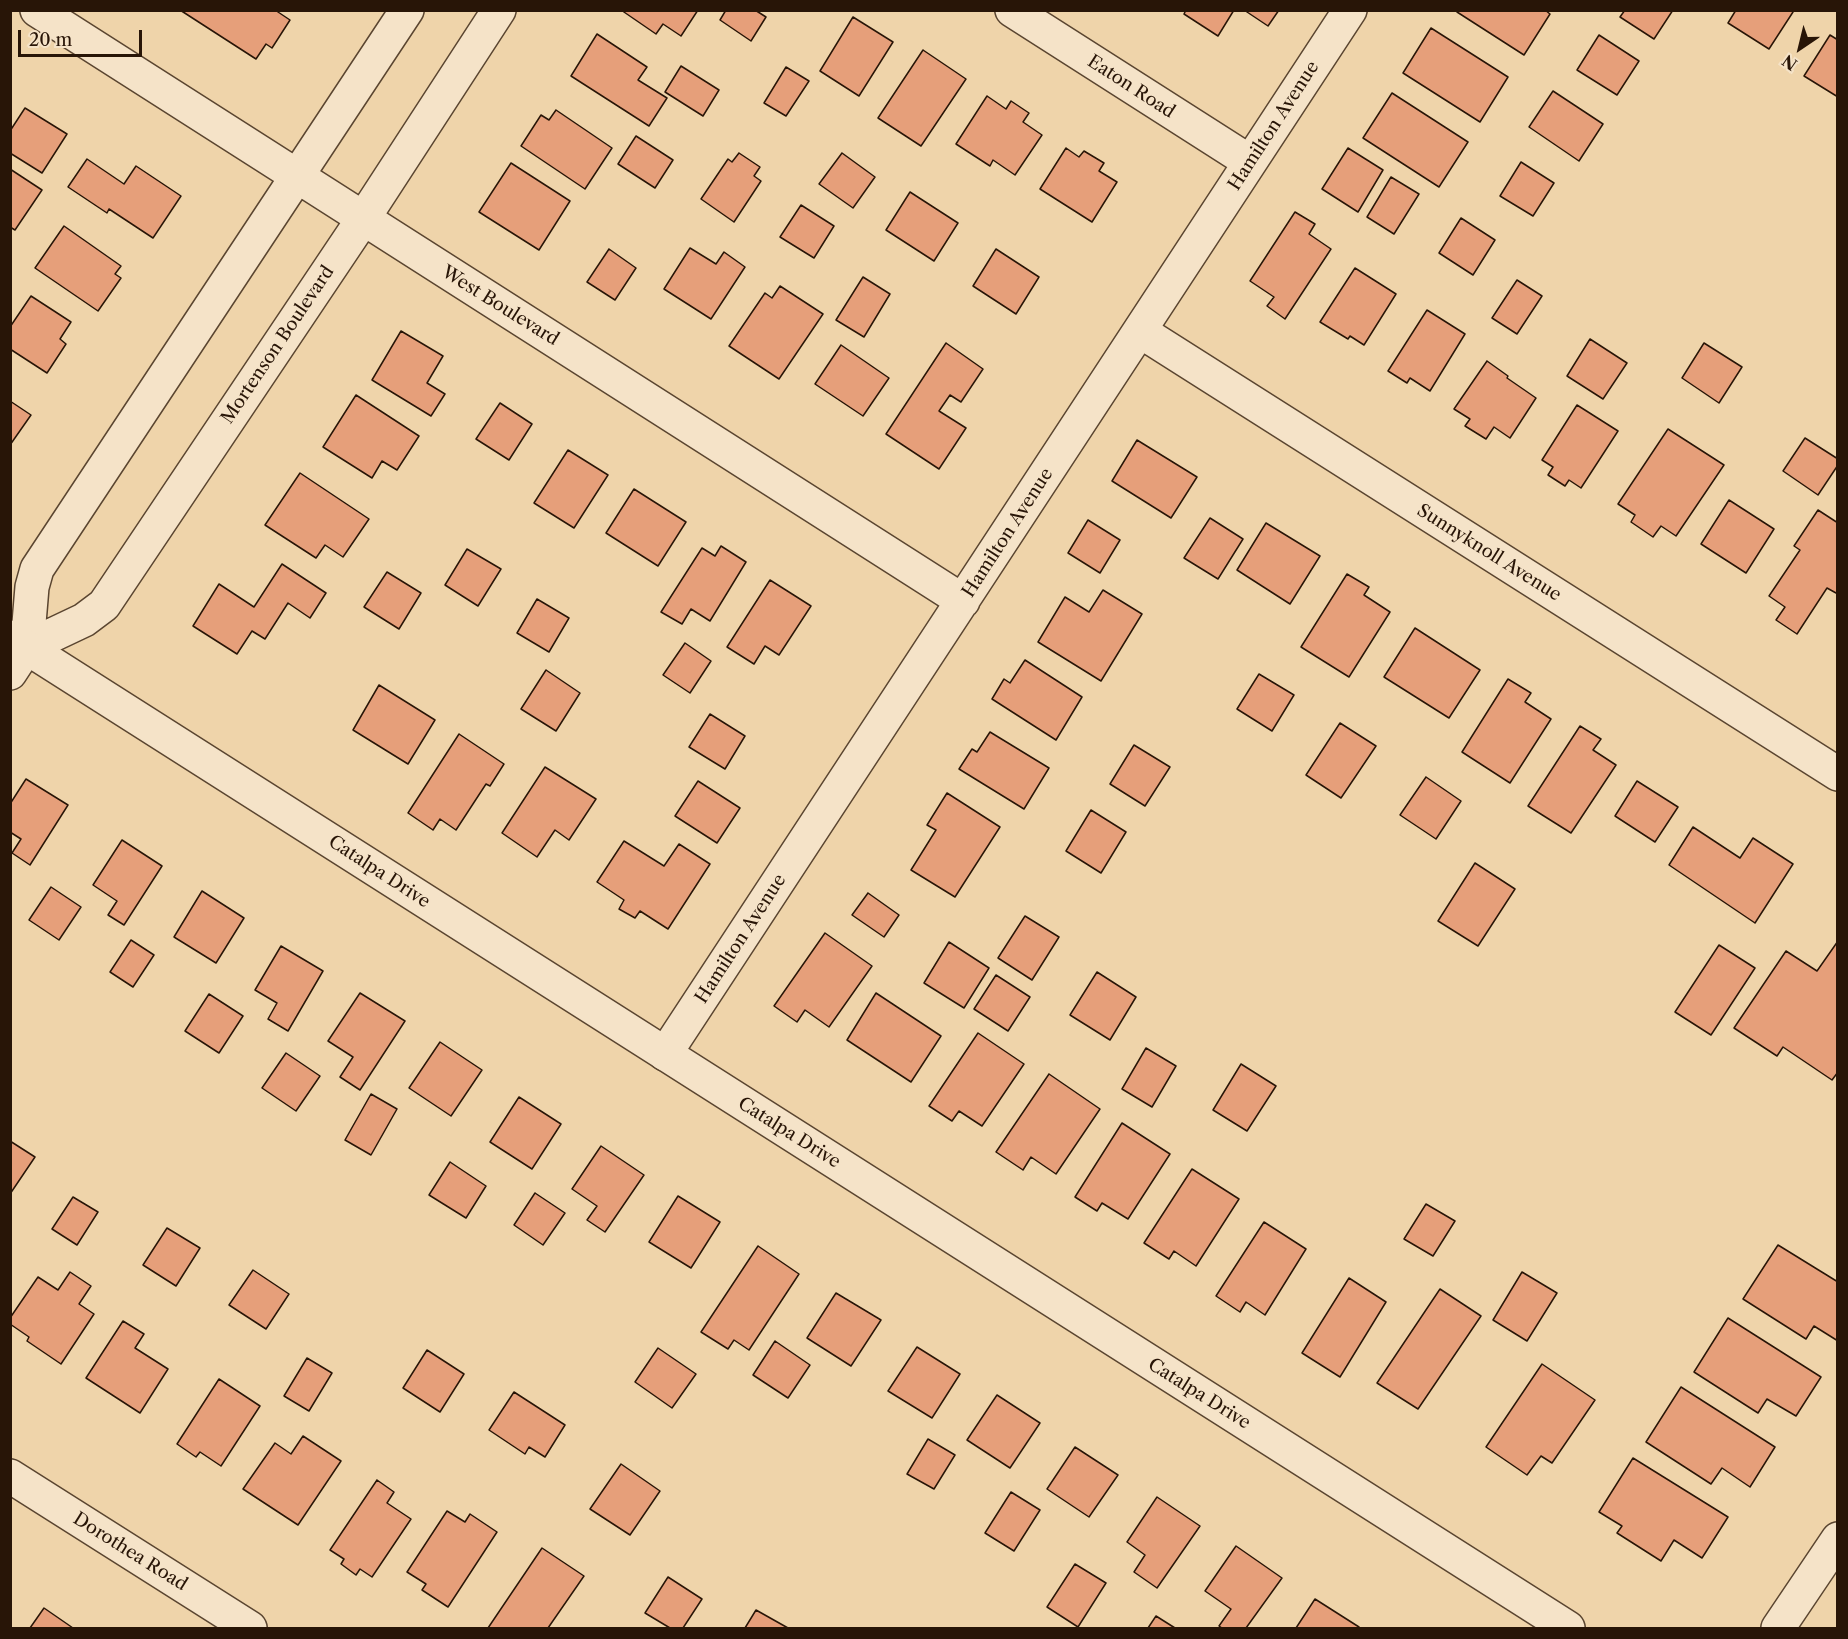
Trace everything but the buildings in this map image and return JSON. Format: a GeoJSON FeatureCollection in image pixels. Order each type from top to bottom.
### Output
{"type":"FeatureCollection","features":[{"type":"Feature","properties":{"kind":"street","name":"West Boulevard"},"geometry":{"type":"LineString","coordinates":[[37,10],[963,601]]}},
{"type":"Feature","properties":{"kind":"street"},"geometry":{"type":"LineString","coordinates":[[16,652],[37,569],[406,10]]}},
{"type":"Feature","properties":{"kind":"street","name":"Mortenson Boulevard"},"geometry":{"type":"LineString","coordinates":[[16,652],[84,620],[104,605],[363,219],[499,10]]}},
{"type":"Feature","properties":{"kind":"street","name":"Eaton Road"},"geometry":{"type":"LineString","coordinates":[[1012,10],[1250,162]]}},
{"type":"Feature","properties":{"kind":"street","name":"Hamilton Avenue"},"geometry":{"type":"LineString","coordinates":[[665,1054],[1350,10]]}},
{"type":"Feature","properties":{"kind":"street","name":"Sunnyknoll Avenue"},"geometry":{"type":"LineString","coordinates":[[1140,331],[1838,774]]}},
{"type":"Feature","properties":{"kind":"street","name":"Catalpa Drive"},"geometry":{"type":"LineString","coordinates":[[16,652],[665,1054],[1568,1629]]}},
{"type":"Feature","properties":{"kind":"street","name":"Dorothea Road"},"geometry":{"type":"LineString","coordinates":[[10,1476],[249,1629]]}},
{"type":"Feature","properties":{"kind":"street"},"geometry":{"type":"LineString","coordinates":[[1778,1629],[1838,1539]]}}]}
